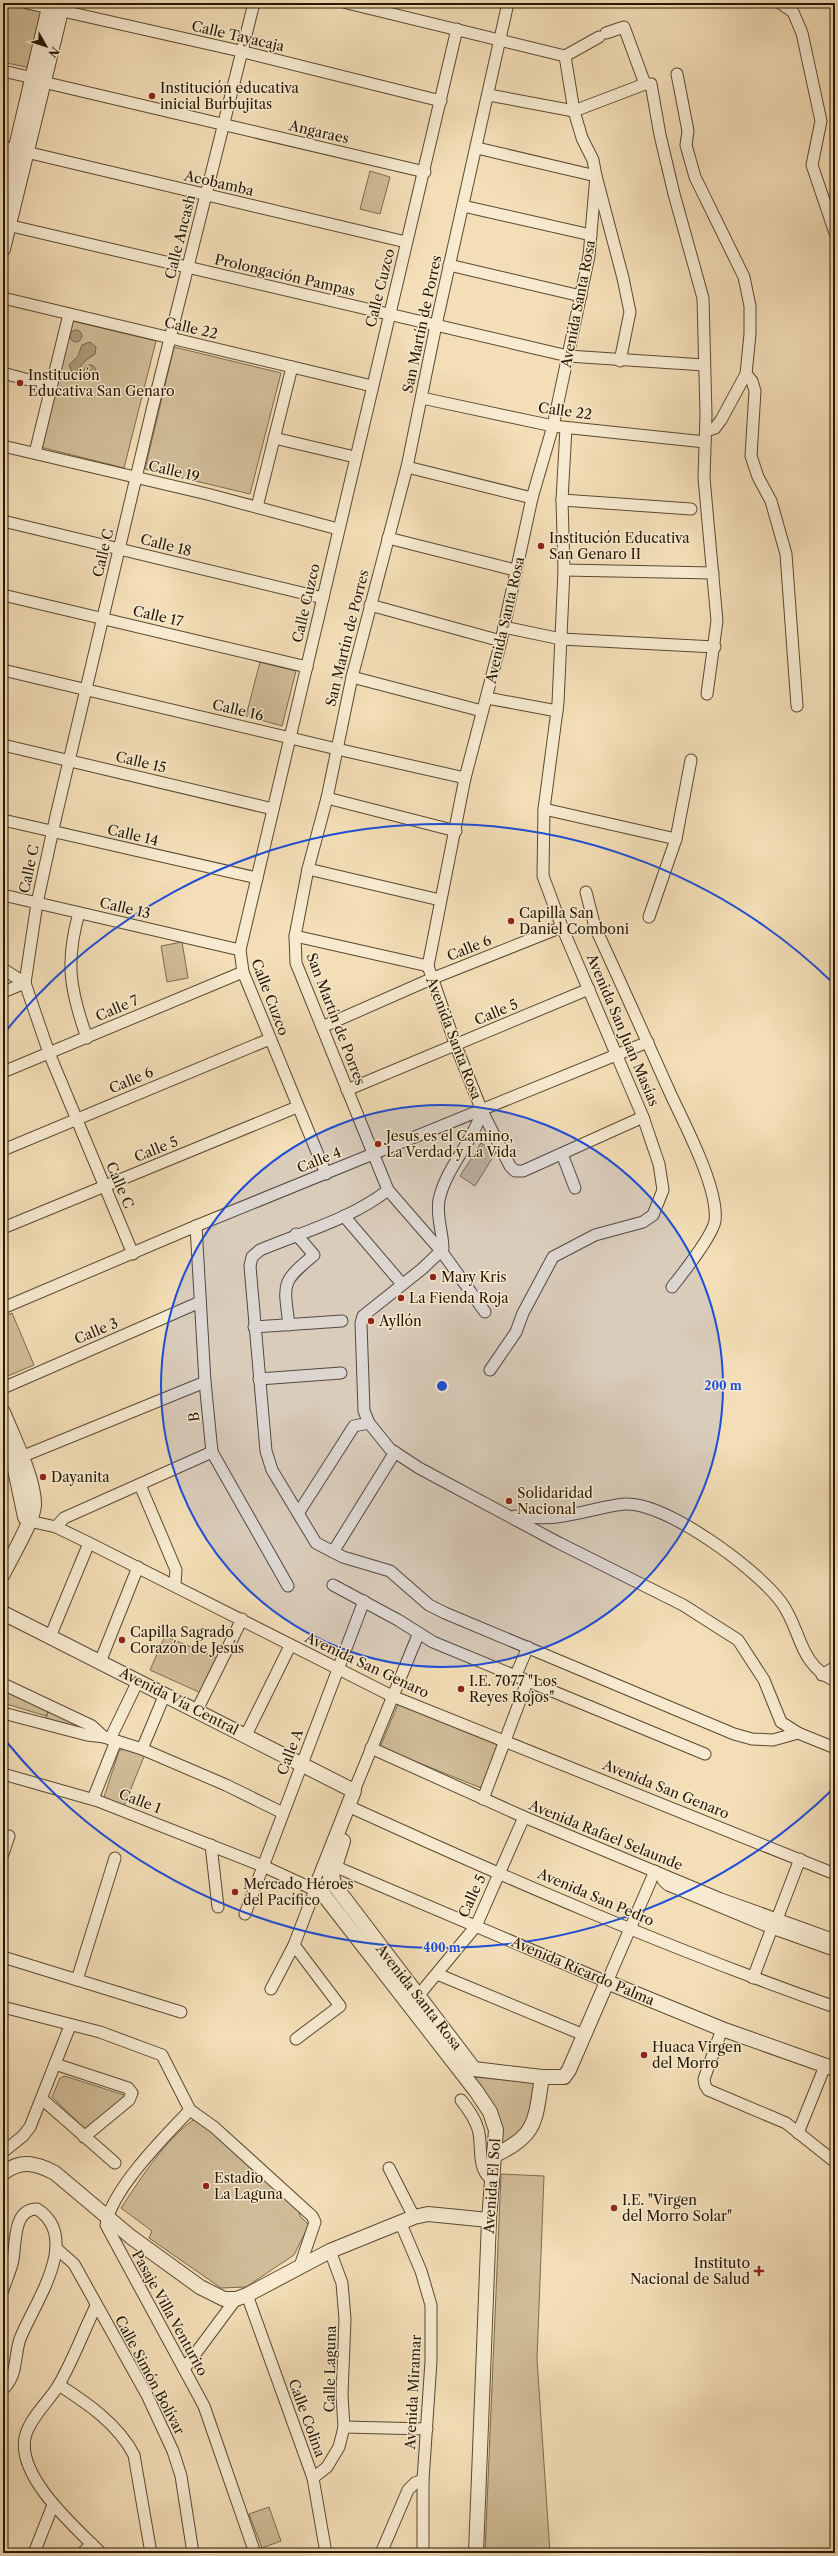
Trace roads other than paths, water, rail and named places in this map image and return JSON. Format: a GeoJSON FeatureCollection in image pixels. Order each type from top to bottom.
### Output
{"type":"FeatureCollection","features":[{"type":"Feature","properties":{"kind":"street","name":"Calle Tayacaja"},"geometry":{"type":"LineString","coordinates":[[27,3],[56,6],[441,101]]}},
{"type":"Feature","properties":{"kind":"street","name":"Calle Ancash"},"geometry":{"type":"LineString","coordinates":[[136,478],[206,196],[240,51],[254,3]]}},
{"type":"Feature","properties":{"kind":"street"},"geometry":{"type":"LineString","coordinates":[[346,3],[565,56],[603,35],[624,26],[645,84]]}},
{"type":"Feature","properties":{"kind":"street","name":"San Martín de Porres"},"geometry":{"type":"LineString","coordinates":[[485,1312],[442,1252],[388,1190],[296,963],[295,936],[308,869],[327,798],[352,677],[407,467],[449,265],[489,95],[508,3]]}},
{"type":"Feature","properties":{"kind":"street"},"geometry":{"type":"LineString","coordinates":[[780,3],[793,12],[802,32],[821,121],[812,165],[835,233]]}},
{"type":"Feature","properties":{"kind":"street"},"geometry":{"type":"LineString","coordinates":[[3,202],[15,149],[38,80],[56,6]]}},
{"type":"Feature","properties":{"kind":"street","name":"Calle Cuzco"},"geometry":{"type":"LineString","coordinates":[[326,1174],[297,1108],[243,972],[240,950],[406,242],[425,172],[457,29]]}},
{"type":"Feature","properties":{"kind":"street","name":"Avenida Santa Rosa"},"geometry":{"type":"LineString","coordinates":[[562,1154],[523,1171],[515,1171],[510,1166],[482,1110],[456,1046],[431,979],[428,966],[440,900],[456,831],[466,778],[482,711],[487,698],[501,642],[515,570],[532,498],[553,426],[581,296],[592,235],[596,176],[593,160],[582,138],[574,110],[565,56]]}},
{"type":"Feature","properties":{"kind":"street","name":"Angaraes"},"geometry":{"type":"LineString","coordinates":[[3,71],[425,172]]}},
{"type":"Feature","properties":{"kind":"street"},"geometry":{"type":"LineString","coordinates":[[677,74],[688,131],[686,145],[695,177],[745,283],[750,306],[751,323],[746,374],[722,420],[715,428],[706,431]]}},
{"type":"Feature","properties":{"kind":"street"},"geometry":{"type":"LineString","coordinates":[[489,95],[574,110],[645,84],[651,84],[654,92],[660,135],[674,194],[702,292],[705,331],[704,365],[706,431],[704,478],[717,622],[706,694]]}},
{"type":"Feature","properties":{"kind":"street"},"geometry":{"type":"LineString","coordinates":[[477,148],[596,176],[623,278],[630,312],[620,361]]}},
{"type":"Feature","properties":{"kind":"street"},"geometry":{"type":"LineString","coordinates":[[3,249],[15,149]]}},
{"type":"Feature","properties":{"kind":"street","name":"Acobamba"},"geometry":{"type":"LineString","coordinates":[[15,149],[206,196],[406,242]]}},
{"type":"Feature","properties":{"kind":"street"},"geometry":{"type":"LineString","coordinates":[[463,206],[592,235]]}},
{"type":"Feature","properties":{"kind":"street","name":"Prolongación Pampas"},"geometry":{"type":"LineString","coordinates":[[6,225],[568,356],[620,361],[704,365]]}},
{"type":"Feature","properties":{"kind":"street"},"geometry":{"type":"LineString","coordinates":[[449,265],[581,296]]}},
{"type":"Feature","properties":{"kind":"street","name":"Calle 22"},"geometry":{"type":"LineString","coordinates":[[3,298],[372,386]]}},
{"type":"Feature","properties":{"kind":"street"},"geometry":{"type":"LineString","coordinates":[[35,453],[69,314]]}},
{"type":"Feature","properties":{"kind":"street"},"geometry":{"type":"LineString","coordinates":[[257,507],[292,367]]}},
{"type":"Feature","properties":{"kind":"street"},"geometry":{"type":"LineString","coordinates":[[3,373],[51,386]]}},
{"type":"Feature","properties":{"kind":"street"},"geometry":{"type":"LineString","coordinates":[[746,374],[752,381],[755,391],[751,456],[758,477],[771,501],[786,554],[790,589],[793,673],[797,706]]}},
{"type":"Feature","properties":{"kind":"street","name":"Calle 22"},"geometry":{"type":"LineString","coordinates":[[422,398],[553,426],[705,442]]}},
{"type":"Feature","properties":{"kind":"street","name":"Avenida San Juan Masías"},"geometry":{"type":"LineString","coordinates":[[490,1370],[516,1332],[523,1313],[553,1257],[595,1235],[643,1222],[653,1215],[663,1190],[662,1176],[643,1117],[562,927],[543,876],[544,809],[557,711],[561,639],[564,570],[562,500],[566,428]]}},
{"type":"Feature","properties":{"kind":"street"},"geometry":{"type":"LineString","coordinates":[[274,438],[355,457]]}},
{"type":"Feature","properties":{"kind":"street","name":"Calle 19"},"geometry":{"type":"LineString","coordinates":[[3,446],[257,507],[338,529]]}},
{"type":"Feature","properties":{"kind":"street"},"geometry":{"type":"LineString","coordinates":[[407,467],[532,498]]}},
{"type":"Feature","properties":{"kind":"street","name":"Calle C"},"geometry":{"type":"LineString","coordinates":[[133,1254],[49,1053],[25,983],[37,903],[136,478]]}},
{"type":"Feature","properties":{"kind":"street"},"geometry":{"type":"LineString","coordinates":[[562,500],[691,509]]}},
{"type":"Feature","properties":{"kind":"street","name":"Calle 18"},"geometry":{"type":"LineString","coordinates":[[3,521],[323,598]]}},
{"type":"Feature","properties":{"kind":"street"},"geometry":{"type":"LineString","coordinates":[[388,538],[515,570]]}},
{"type":"Feature","properties":{"kind":"street"},"geometry":{"type":"LineString","coordinates":[[564,570],[713,573]]}},
{"type":"Feature","properties":{"kind":"street","name":"Calle 17"},"geometry":{"type":"LineString","coordinates":[[3,595],[307,667]]}},
{"type":"Feature","properties":{"kind":"street"},"geometry":{"type":"LineString","coordinates":[[370,606],[501,642]]}},
{"type":"Feature","properties":{"kind":"street"},"geometry":{"type":"LineString","coordinates":[[504,627],[561,639],[714,646]]}},
{"type":"Feature","properties":{"kind":"street","name":"Calle 16"},"geometry":{"type":"LineString","coordinates":[[3,670],[337,750],[466,778]]}},
{"type":"Feature","properties":{"kind":"street"},"geometry":{"type":"LineString","coordinates":[[352,677],[482,711]]}},
{"type":"Feature","properties":{"kind":"street"},"geometry":{"type":"LineString","coordinates":[[487,698],[557,711]]}},
{"type":"Feature","properties":{"kind":"street","name":"Calle 15"},"geometry":{"type":"LineString","coordinates":[[3,744],[273,809]]}},
{"type":"Feature","properties":{"kind":"street"},"geometry":{"type":"LineString","coordinates":[[649,917],[676,840],[691,760]]}},
{"type":"Feature","properties":{"kind":"street"},"geometry":{"type":"LineString","coordinates":[[327,798],[456,831]]}},
{"type":"Feature","properties":{"kind":"street"},"geometry":{"type":"LineString","coordinates":[[544,809],[676,840]]}},
{"type":"Feature","properties":{"kind":"street","name":"Calle 14"},"geometry":{"type":"LineString","coordinates":[[3,820],[257,878]]}},
{"type":"Feature","properties":{"kind":"street"},"geometry":{"type":"LineString","coordinates":[[308,869],[440,900]]}},
{"type":"Feature","properties":{"kind":"street"},"geometry":{"type":"LineString","coordinates":[[586,892],[594,927],[693,1142],[709,1188],[714,1211],[713,1225],[695,1256],[672,1287]]}},
{"type":"Feature","properties":{"kind":"street","name":"Calle 13"},"geometry":{"type":"LineString","coordinates":[[3,895],[240,950]]}},
{"type":"Feature","properties":{"kind":"street"},"geometry":{"type":"LineString","coordinates":[[78,913],[70,956],[71,987],[86,1038]]}},
{"type":"Feature","properties":{"kind":"street","name":"Calle 6"},"geometry":{"type":"LineString","coordinates":[[322,1027],[431,979],[562,927]]}},
{"type":"Feature","properties":{"kind":"street"},"geometry":{"type":"LineString","coordinates":[[295,936],[428,966]]}},
{"type":"Feature","properties":{"kind":"street"},"geometry":{"type":"LineString","coordinates":[[3,968],[25,983]]}},
{"type":"Feature","properties":{"kind":"street","name":"Calle 7"},"geometry":{"type":"LineString","coordinates":[[3,1072],[243,972]]}},
{"type":"Feature","properties":{"kind":"street"},"geometry":{"type":"LineString","coordinates":[[3,992],[25,983]]}},
{"type":"Feature","properties":{"kind":"street","name":"Calle 5"},"geometry":{"type":"LineString","coordinates":[[347,1090],[456,1046],[589,989]]}},
{"type":"Feature","properties":{"kind":"street","name":"Calle 6"},"geometry":{"type":"LineString","coordinates":[[3,1150],[270,1039]]}},
{"type":"Feature","properties":{"kind":"street","name":"Calle 4"},"geometry":{"type":"LineString","coordinates":[[3,1308],[196,1226],[648,1042]]}},
{"type":"Feature","properties":{"kind":"street","name":"Calle 5"},"geometry":{"type":"LineString","coordinates":[[3,1228],[297,1108]]}},
{"type":"Feature","properties":{"kind":"street"},"geometry":{"type":"LineString","coordinates":[[482,1110],[479,1123],[444,1183],[439,1201],[438,1220],[443,1245],[442,1252],[368,1310],[361,1323],[364,1411],[369,1423],[395,1452],[419,1468],[683,1605],[738,1640],[764,1680],[781,1722],[798,1733],[835,1748]]}},
{"type":"Feature","properties":{"kind":"street"},"geometry":{"type":"LineString","coordinates":[[575,1188],[562,1154],[643,1117]]}},
{"type":"Feature","properties":{"kind":"street"},"geometry":{"type":"LineString","coordinates":[[388,1190],[372,1203],[260,1250],[252,1257],[250,1266],[254,1327],[266,1451],[272,1470],[299,1512],[316,1543],[333,1552],[390,1571],[429,1604],[734,1734],[752,1739],[773,1740],[798,1733]]}},
{"type":"Feature","properties":{"kind":"street"},"geometry":{"type":"LineString","coordinates":[[344,1216],[402,1284]]}},
{"type":"Feature","properties":{"kind":"street","name":"B"},"geometry":{"type":"LineString","coordinates":[[196,1226],[205,1382],[212,1452],[288,1586]]}},
{"type":"Feature","properties":{"kind":"street"},"geometry":{"type":"LineString","coordinates":[[289,1325],[285,1286],[293,1272],[314,1255],[296,1234]]}},
{"type":"Feature","properties":{"kind":"street","name":"Calle 3"},"geometry":{"type":"LineString","coordinates":[[3,1388],[200,1302]]}},
{"type":"Feature","properties":{"kind":"street"},"geometry":{"type":"LineString","coordinates":[[254,1327],[342,1321]]}},
{"type":"Feature","properties":{"kind":"street"},"geometry":{"type":"LineString","coordinates":[[259,1379],[341,1373]]}},
{"type":"Feature","properties":{"kind":"street"},"geometry":{"type":"LineString","coordinates":[[21,1456],[205,1382]]}},
{"type":"Feature","properties":{"kind":"street"},"geometry":{"type":"LineString","coordinates":[[3,1412],[21,1456],[34,1504],[29,1521],[3,1574]]}},
{"type":"Feature","properties":{"kind":"street"},"geometry":{"type":"LineString","coordinates":[[299,1512],[354,1426],[369,1423]]}},
{"type":"Feature","properties":{"kind":"street"},"geometry":{"type":"LineString","coordinates":[[3,1438],[13,1460],[25,1516],[29,1521]]}},
{"type":"Feature","properties":{"kind":"street"},"geometry":{"type":"LineString","coordinates":[[56,1528],[64,1518],[212,1452]]}},
{"type":"Feature","properties":{"kind":"street"},"geometry":{"type":"LineString","coordinates":[[333,1552],[395,1452]]}},
{"type":"Feature","properties":{"kind":"street"},"geometry":{"type":"LineString","coordinates":[[140,1485],[176,1570],[175,1584]]}},
{"type":"Feature","properties":{"kind":"street"},"geometry":{"type":"LineString","coordinates":[[508,1515],[537,1518],[562,1517],[626,1504],[641,1505],[664,1513],[739,1560],[777,1597],[786,1608],[800,1647],[822,1675],[835,1681]]}},
{"type":"Feature","properties":{"kind":"street","name":"Avenida San Genaro"},"geometry":{"type":"LineString","coordinates":[[29,1521],[56,1528],[89,1542],[175,1584],[290,1646],[392,1696],[505,1740],[835,1874]]}},
{"type":"Feature","properties":{"kind":"street"},"geometry":{"type":"LineString","coordinates":[[50,1637],[89,1542]]}},
{"type":"Feature","properties":{"kind":"street"},"geometry":{"type":"LineString","coordinates":[[100,1662],[138,1567]]}},
{"type":"Feature","properties":{"kind":"street"},"geometry":{"type":"LineString","coordinates":[[333,1585],[398,1620],[418,1635],[527,1682],[705,1754]]}},
{"type":"Feature","properties":{"kind":"street","name":"Calle A"},"geometry":{"type":"LineString","coordinates":[[245,1914],[364,1601]]}},
{"type":"Feature","properties":{"kind":"street","name":"Avenida Vía Central"},"geometry":{"type":"LineString","coordinates":[[3,1613],[302,1763],[354,1791]]}},
{"type":"Feature","properties":{"kind":"street"},"geometry":{"type":"LineString","coordinates":[[197,1710],[242,1619]]}},
{"type":"Feature","properties":{"kind":"street"},"geometry":{"type":"LineString","coordinates":[[271,1989],[294,1945],[371,1748],[418,1635]]}},
{"type":"Feature","properties":{"kind":"street"},"geometry":{"type":"LineString","coordinates":[[246,1735],[290,1646]]}},
{"type":"Feature","properties":{"kind":"street"},"geometry":{"type":"LineString","coordinates":[[515,1676],[528,1647]]}},
{"type":"Feature","properties":{"kind":"street"},"geometry":{"type":"LineString","coordinates":[[822,1675],[835,1667]]}},
{"type":"Feature","properties":{"kind":"street"},"geometry":{"type":"LineString","coordinates":[[93,1799],[110,1739],[138,1681]]}},
{"type":"Feature","properties":{"kind":"street"},"geometry":{"type":"LineString","coordinates":[[483,1799],[527,1682]]}},
{"type":"Feature","properties":{"kind":"street"},"geometry":{"type":"LineString","coordinates":[[3,1684],[92,1726],[110,1739]]}},
{"type":"Feature","properties":{"kind":"street"},"geometry":{"type":"LineString","coordinates":[[142,1749],[165,1694]]}},
{"type":"Feature","properties":{"kind":"street"},"geometry":{"type":"LineString","coordinates":[[3,1713],[87,1735],[110,1739],[142,1749],[226,1785],[283,1813]]}},
{"type":"Feature","properties":{"kind":"street","name":"Avenida Rafael Selaunde"},"geometry":{"type":"LineString","coordinates":[[371,1748],[524,1817],[658,1872],[774,1923],[834,1945]]}},
{"type":"Feature","properties":{"kind":"street","name":"Calle 1"},"geometry":{"type":"LineString","coordinates":[[3,1774],[93,1799],[263,1866]]}},
{"type":"Feature","properties":{"kind":"street"},"geometry":{"type":"LineString","coordinates":[[334,1866],[347,1824],[346,1811]]}},
{"type":"Feature","properties":{"kind":"street","name":"Avenida San Pedro"},"geometry":{"type":"LineString","coordinates":[[346,1811],[499,1873],[630,1929],[753,1978],[835,2007]]}},
{"type":"Feature","properties":{"kind":"street","name":"Calle 5"},"geometry":{"type":"LineString","coordinates":[[418,1996],[476,1926],[524,1817]]}},
{"type":"Feature","properties":{"kind":"street"},"geometry":{"type":"LineString","coordinates":[[3,1854],[9,1836]]}},
{"type":"Feature","properties":{"kind":"street"},"geometry":{"type":"LineString","coordinates":[[211,1845],[218,1907]]}},
{"type":"Feature","properties":{"kind":"street"},"geometry":{"type":"LineString","coordinates":[[77,1980],[115,1858]]}},
{"type":"Feature","properties":{"kind":"street"},"geometry":{"type":"LineString","coordinates":[[753,1978],[800,1859]]}},
{"type":"Feature","properties":{"kind":"street","name":"Avenida El Sol"},"geometry":{"type":"LineString","coordinates":[[263,1866],[323,1894],[476,2091],[490,2112],[496,2130],[495,2155],[488,2220],[476,2553]]}},
{"type":"Feature","properties":{"kind":"street","name":"Avenida Santa Rosa"},"geometry":{"type":"LineString","coordinates":[[334,1866],[332,1876],[335,1886],[474,2069],[542,2077],[564,2077],[569,2070],[584,2035]]}},
{"type":"Feature","properties":{"kind":"street","name":"Avenida Ricardo Palma"},"geometry":{"type":"LineString","coordinates":[[334,1866],[607,1982],[722,2029],[830,2067]]}},
{"type":"Feature","properties":{"kind":"street"},"geometry":{"type":"LineString","coordinates":[[437,1974],[584,2035],[630,1929],[658,1872]]}},
{"type":"Feature","properties":{"kind":"street"},"geometry":{"type":"LineString","coordinates":[[294,1945],[340,2006],[296,2039]]}},
{"type":"Feature","properties":{"kind":"street"},"geometry":{"type":"LineString","coordinates":[[3,1957],[181,2012]]}},
{"type":"Feature","properties":{"kind":"street"},"geometry":{"type":"LineString","coordinates":[[3,2007],[70,2026],[100,2032],[157,2051],[166,2061],[190,2110],[214,2127],[312,2216],[315,2222],[300,2266]]}},
{"type":"Feature","properties":{"kind":"street"},"geometry":{"type":"LineString","coordinates":[[3,2152],[23,2136],[42,2099],[70,2026]]}},
{"type":"Feature","properties":{"kind":"street"},"geometry":{"type":"LineString","coordinates":[[722,2029],[704,2079],[704,2085],[708,2090],[770,2114],[798,2133],[835,2162]]}},
{"type":"Feature","properties":{"kind":"street"},"geometry":{"type":"LineString","coordinates":[[55,2064],[128,2088],[132,2093],[129,2100],[84,2137]]}},
{"type":"Feature","properties":{"kind":"street"},"geometry":{"type":"LineString","coordinates":[[798,2133],[830,2067]]}},
{"type":"Feature","properties":{"kind":"street"},"geometry":{"type":"LineString","coordinates":[[495,2155],[518,2143],[528,2134],[535,2121],[542,2077]]}},
{"type":"Feature","properties":{"kind":"street"},"geometry":{"type":"LineString","coordinates":[[42,2099],[115,2163]]}},
{"type":"Feature","properties":{"kind":"street"},"geometry":{"type":"LineString","coordinates":[[461,2100],[474,2119],[479,2131],[484,2172],[492,2179]]}},
{"type":"Feature","properties":{"kind":"street"},"geometry":{"type":"LineString","coordinates":[[107,2216],[133,2175],[160,2140],[190,2110]]}},
{"type":"Feature","properties":{"kind":"street"},"geometry":{"type":"LineString","coordinates":[[3,2173],[24,2163],[41,2165],[55,2173],[156,2256],[200,2287],[224,2299],[242,2297],[330,2251],[401,2224],[414,2217],[428,2214],[488,2220]]}},
{"type":"Feature","properties":{"kind":"street"},"geometry":{"type":"LineString","coordinates":[[389,2168],[414,2217]]}},
{"type":"Feature","properties":{"kind":"street"},"geometry":{"type":"LineString","coordinates":[[3,2290],[13,2261],[17,2228],[26,2211],[37,2209],[44,2213],[54,2234],[56,2248],[48,2282],[25,2327],[16,2349],[16,2366],[10,2383],[3,2389]]}},
{"type":"Feature","properties":{"kind":"street","name":"Pasaje Villa Venturito"},"geometry":{"type":"LineString","coordinates":[[107,2216],[106,2225],[109,2235],[204,2406],[255,2553]]}},
{"type":"Feature","properties":{"kind":"street","name":"Avenida Miramar"},"geometry":{"type":"LineString","coordinates":[[401,2224],[421,2271],[431,2305],[427,2429],[423,2480],[423,2553]]}},
{"type":"Feature","properties":{"kind":"street","name":"Calle Simón Bolívar"},"geometry":{"type":"LineString","coordinates":[[56,2248],[74,2264],[96,2306],[147,2395],[173,2450],[181,2476],[193,2553]]}},
{"type":"Feature","properties":{"kind":"street","name":"Calle Laguna"},"geometry":{"type":"LineString","coordinates":[[313,2478],[327,2467],[339,2447],[344,2426],[342,2395],[345,2319],[342,2283],[330,2251]]}},
{"type":"Feature","properties":{"kind":"street"},"geometry":{"type":"LineString","coordinates":[[184,2369],[242,2297]]}},
{"type":"Feature","properties":{"kind":"street","name":"Calle Colina"},"geometry":{"type":"LineString","coordinates":[[242,2297],[313,2478],[326,2553]]}},
{"type":"Feature","properties":{"kind":"street"},"geometry":{"type":"LineString","coordinates":[[96,2306],[59,2385],[26,2433],[24,2444],[28,2461],[43,2493],[101,2553]]}},
{"type":"Feature","properties":{"kind":"street"},"geometry":{"type":"LineString","coordinates":[[59,2385],[99,2413],[129,2445],[134,2455],[151,2553]]}},
{"type":"Feature","properties":{"kind":"street"},"geometry":{"type":"LineString","coordinates":[[344,2426],[427,2429]]}},
{"type":"Feature","properties":{"kind":"street"},"geometry":{"type":"LineString","coordinates":[[381,2553],[408,2490],[415,2483],[423,2480]]}},
{"type":"Feature","properties":{"kind":"street"},"geometry":{"type":"LineString","coordinates":[[34,2553],[54,2505]]}},
{"type":"Feature","properties":{"kind":"street"},"geometry":{"type":"LineString","coordinates":[[82,2553],[92,2544]]}},
{"type":"Feature","properties":{"kind":"place","name":"Institución educativa inicial Burbujitas"},"geometry":{"type":"Point","coordinates":[152,96]}},
{"type":"Feature","properties":{"kind":"place","name":"Institución Educativa San Genaro"},"geometry":{"type":"Point","coordinates":[20,383]}},
{"type":"Feature","properties":{"kind":"place","name":"Institución Educativa San Genaro II"},"geometry":{"type":"Point","coordinates":[541,546]}},
{"type":"Feature","properties":{"kind":"place","name":"Capilla San Daniel Comboni"},"geometry":{"type":"Point","coordinates":[511,921]}},
{"type":"Feature","properties":{"kind":"place","name":"Jesus es el Camino, La Verdad y La Vida"},"geometry":{"type":"Point","coordinates":[378,1144]}},
{"type":"Feature","properties":{"kind":"place","name":"Mary Kris"},"geometry":{"type":"Point","coordinates":[433,1277]}},
{"type":"Feature","properties":{"kind":"place","name":"La Fienda Roja"},"geometry":{"type":"Point","coordinates":[401,1298]}},
{"type":"Feature","properties":{"kind":"place","name":"Ayllón"},"geometry":{"type":"Point","coordinates":[371,1321]}},
{"type":"Feature","properties":{"kind":"place","name":"Dayanita"},"geometry":{"type":"Point","coordinates":[43,1477]}},
{"type":"Feature","properties":{"kind":"place","name":"Solidaridad Nacional"},"geometry":{"type":"Point","coordinates":[509,1501]}},
{"type":"Feature","properties":{"kind":"place","name":"Capilla Sagrado Corazón de Jesús"},"geometry":{"type":"Point","coordinates":[122,1640]}},
{"type":"Feature","properties":{"kind":"place","name":"I.E. 7077 \"Los Reyes Rojos\""},"geometry":{"type":"Point","coordinates":[461,1689]}},
{"type":"Feature","properties":{"kind":"place","name":"Mercado Héroes del Pacífico"},"geometry":{"type":"Point","coordinates":[235,1892]}},
{"type":"Feature","properties":{"kind":"place","name":"Huaca Virgen del Morro"},"geometry":{"type":"Point","coordinates":[644,2055]}},
{"type":"Feature","properties":{"kind":"place","name":"Estadio La Laguna"},"geometry":{"type":"Point","coordinates":[206,2186]}},
{"type":"Feature","properties":{"kind":"place","name":"I.E. \"Virgen del Morro Solar\""},"geometry":{"type":"Point","coordinates":[614,2208]}},
{"type":"Feature","properties":{"kind":"place","name":"Instituto Nacional de Salud"},"geometry":{"type":"Point","coordinates":[759,2271]}}]}
